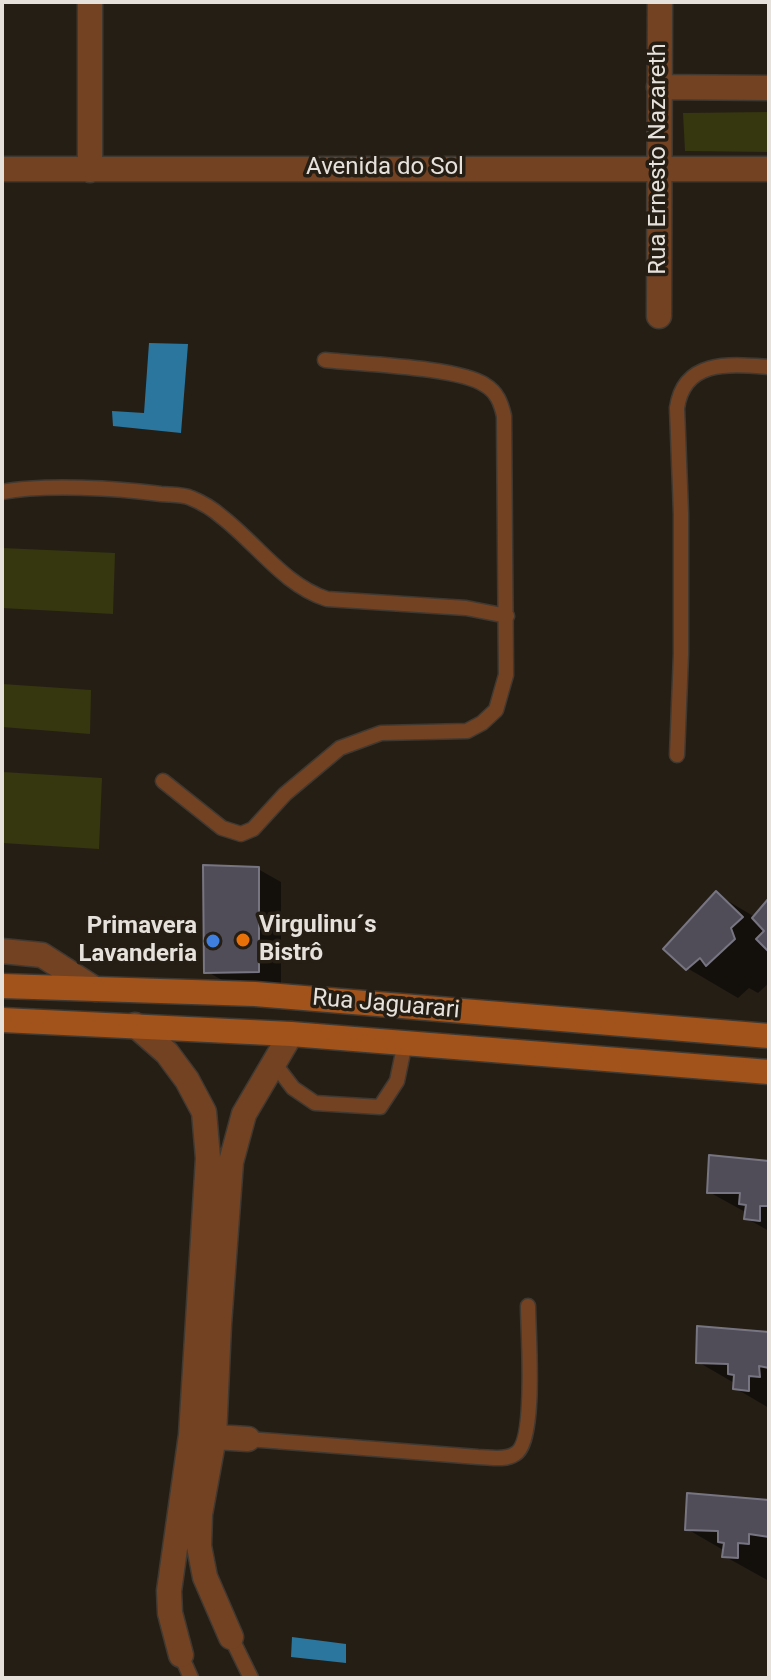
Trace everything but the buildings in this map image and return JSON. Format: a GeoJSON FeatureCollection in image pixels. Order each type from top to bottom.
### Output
{"type":"FeatureCollection","features":[{"type":"Feature","properties":{"kind":"main road","name":"Rua Jaguarari"},"geometry":{"type":"LineString","coordinates":[[2,986],[255,994],[769,1036]]}},
{"type":"Feature","properties":{"kind":"main road","name":"Rua Jaguarari"},"geometry":{"type":"LineString","coordinates":[[2,1020],[291,1034],[769,1072]]}},
{"type":"Feature","properties":{"kind":"street"},"geometry":{"type":"LineString","coordinates":[[90,2],[90,170]]}},
{"type":"Feature","properties":{"kind":"street","name":"Rua Ernesto Nazareth"},"geometry":{"type":"LineString","coordinates":[[659,316],[660,2]]}},
{"type":"Feature","properties":{"kind":"street"},"geometry":{"type":"LineString","coordinates":[[659,87],[769,88]]}},
{"type":"Feature","properties":{"kind":"street","name":"Avenida do Sol"},"geometry":{"type":"LineString","coordinates":[[2,169],[769,169]]}},
{"type":"Feature","properties":{"kind":"street"},"geometry":{"type":"LineString","coordinates":[[2,951],[42,955],[95,989]]}},
{"type":"Feature","properties":{"kind":"street"},"geometry":{"type":"LineString","coordinates":[[135,1025],[167,1053],[187,1080],[204,1112],[208,1158],[199,1546],[205,1577],[231,1637]]}},
{"type":"Feature","properties":{"kind":"street"},"geometry":{"type":"LineString","coordinates":[[181,1655],[170,1613],[169,1591],[202,1436],[219,1324],[231,1162],[244,1114],[291,1034]]}},
{"type":"Feature","properties":{"kind":"street"},"geometry":{"type":"LineString","coordinates":[[204,1112],[244,1114]]}},
{"type":"Feature","properties":{"kind":"street"},"geometry":{"type":"LineString","coordinates":[[202,1436],[248,1439]]}},
{"type":"Feature","properties":{"kind":"lane"},"geometry":{"type":"LineString","coordinates":[[163,781],[222,828],[241,834],[253,829],[306,776],[340,748],[381,733],[467,731],[496,710],[506,675],[507,616],[504,416],[500,402],[493,391],[473,378],[325,360]]}},
{"type":"Feature","properties":{"kind":"lane"},"geometry":{"type":"LineString","coordinates":[[677,755],[681,654],[679,395],[692,377],[701,371],[743,365],[769,367]]}},
{"type":"Feature","properties":{"kind":"lane"},"geometry":{"type":"LineString","coordinates":[[2,492],[20,489],[141,491],[190,497],[221,515],[293,582],[310,593],[327,599],[466,608],[507,616]]}},
{"type":"Feature","properties":{"kind":"lane"},"geometry":{"type":"LineString","coordinates":[[274,1063],[293,1088],[315,1103],[380,1107],[397,1081],[405,1043]]}},
{"type":"Feature","properties":{"kind":"lane"},"geometry":{"type":"LineString","coordinates":[[248,1439],[487,1457],[515,1454],[524,1445],[529,1419],[528,1306]]}},
{"type":"Feature","properties":{"kind":"lane"},"geometry":{"type":"LineString","coordinates":[[231,1637],[251,1678]]}},
{"type":"Feature","properties":{"kind":"lane"},"geometry":{"type":"LineString","coordinates":[[181,1655],[191,1678]]}},
{"type":"Feature","properties":{"kind":"shaded area"},"geometry":{"type":"Polygon","coordinates":[[[769,112],[769,152],[685,151],[683,113],[769,112]]]}},
{"type":"Feature","properties":{"kind":"shaded area"},"geometry":{"type":"Polygon","coordinates":[[[2,548],[115,553],[113,614],[2,608],[2,548]]]}},
{"type":"Feature","properties":{"kind":"shaded area"},"geometry":{"type":"Polygon","coordinates":[[[2,684],[91,690],[90,734],[2,727],[2,684]]]}},
{"type":"Feature","properties":{"kind":"shaded area"},"geometry":{"type":"Polygon","coordinates":[[[2,772],[102,778],[99,849],[2,843],[2,772]]]}},
{"type":"Feature","properties":{"kind":"water"},"geometry":{"type":"Polygon","coordinates":[[[149,343],[188,344],[181,433],[113,426],[112,411],[144,413],[149,343]]]}},
{"type":"Feature","properties":{"kind":"water"},"geometry":{"type":"Polygon","coordinates":[[[292,1637],[346,1644],[346,1663],[291,1657],[292,1637]]]}},
{"type":"Feature","properties":{"kind":"place","name":"Virgulinu´s Bistrô"},"geometry":{"type":"Point","coordinates":[243,940]}},
{"type":"Feature","properties":{"kind":"place","name":"Primavera Lavanderia"},"geometry":{"type":"Point","coordinates":[213,941]}}]}
